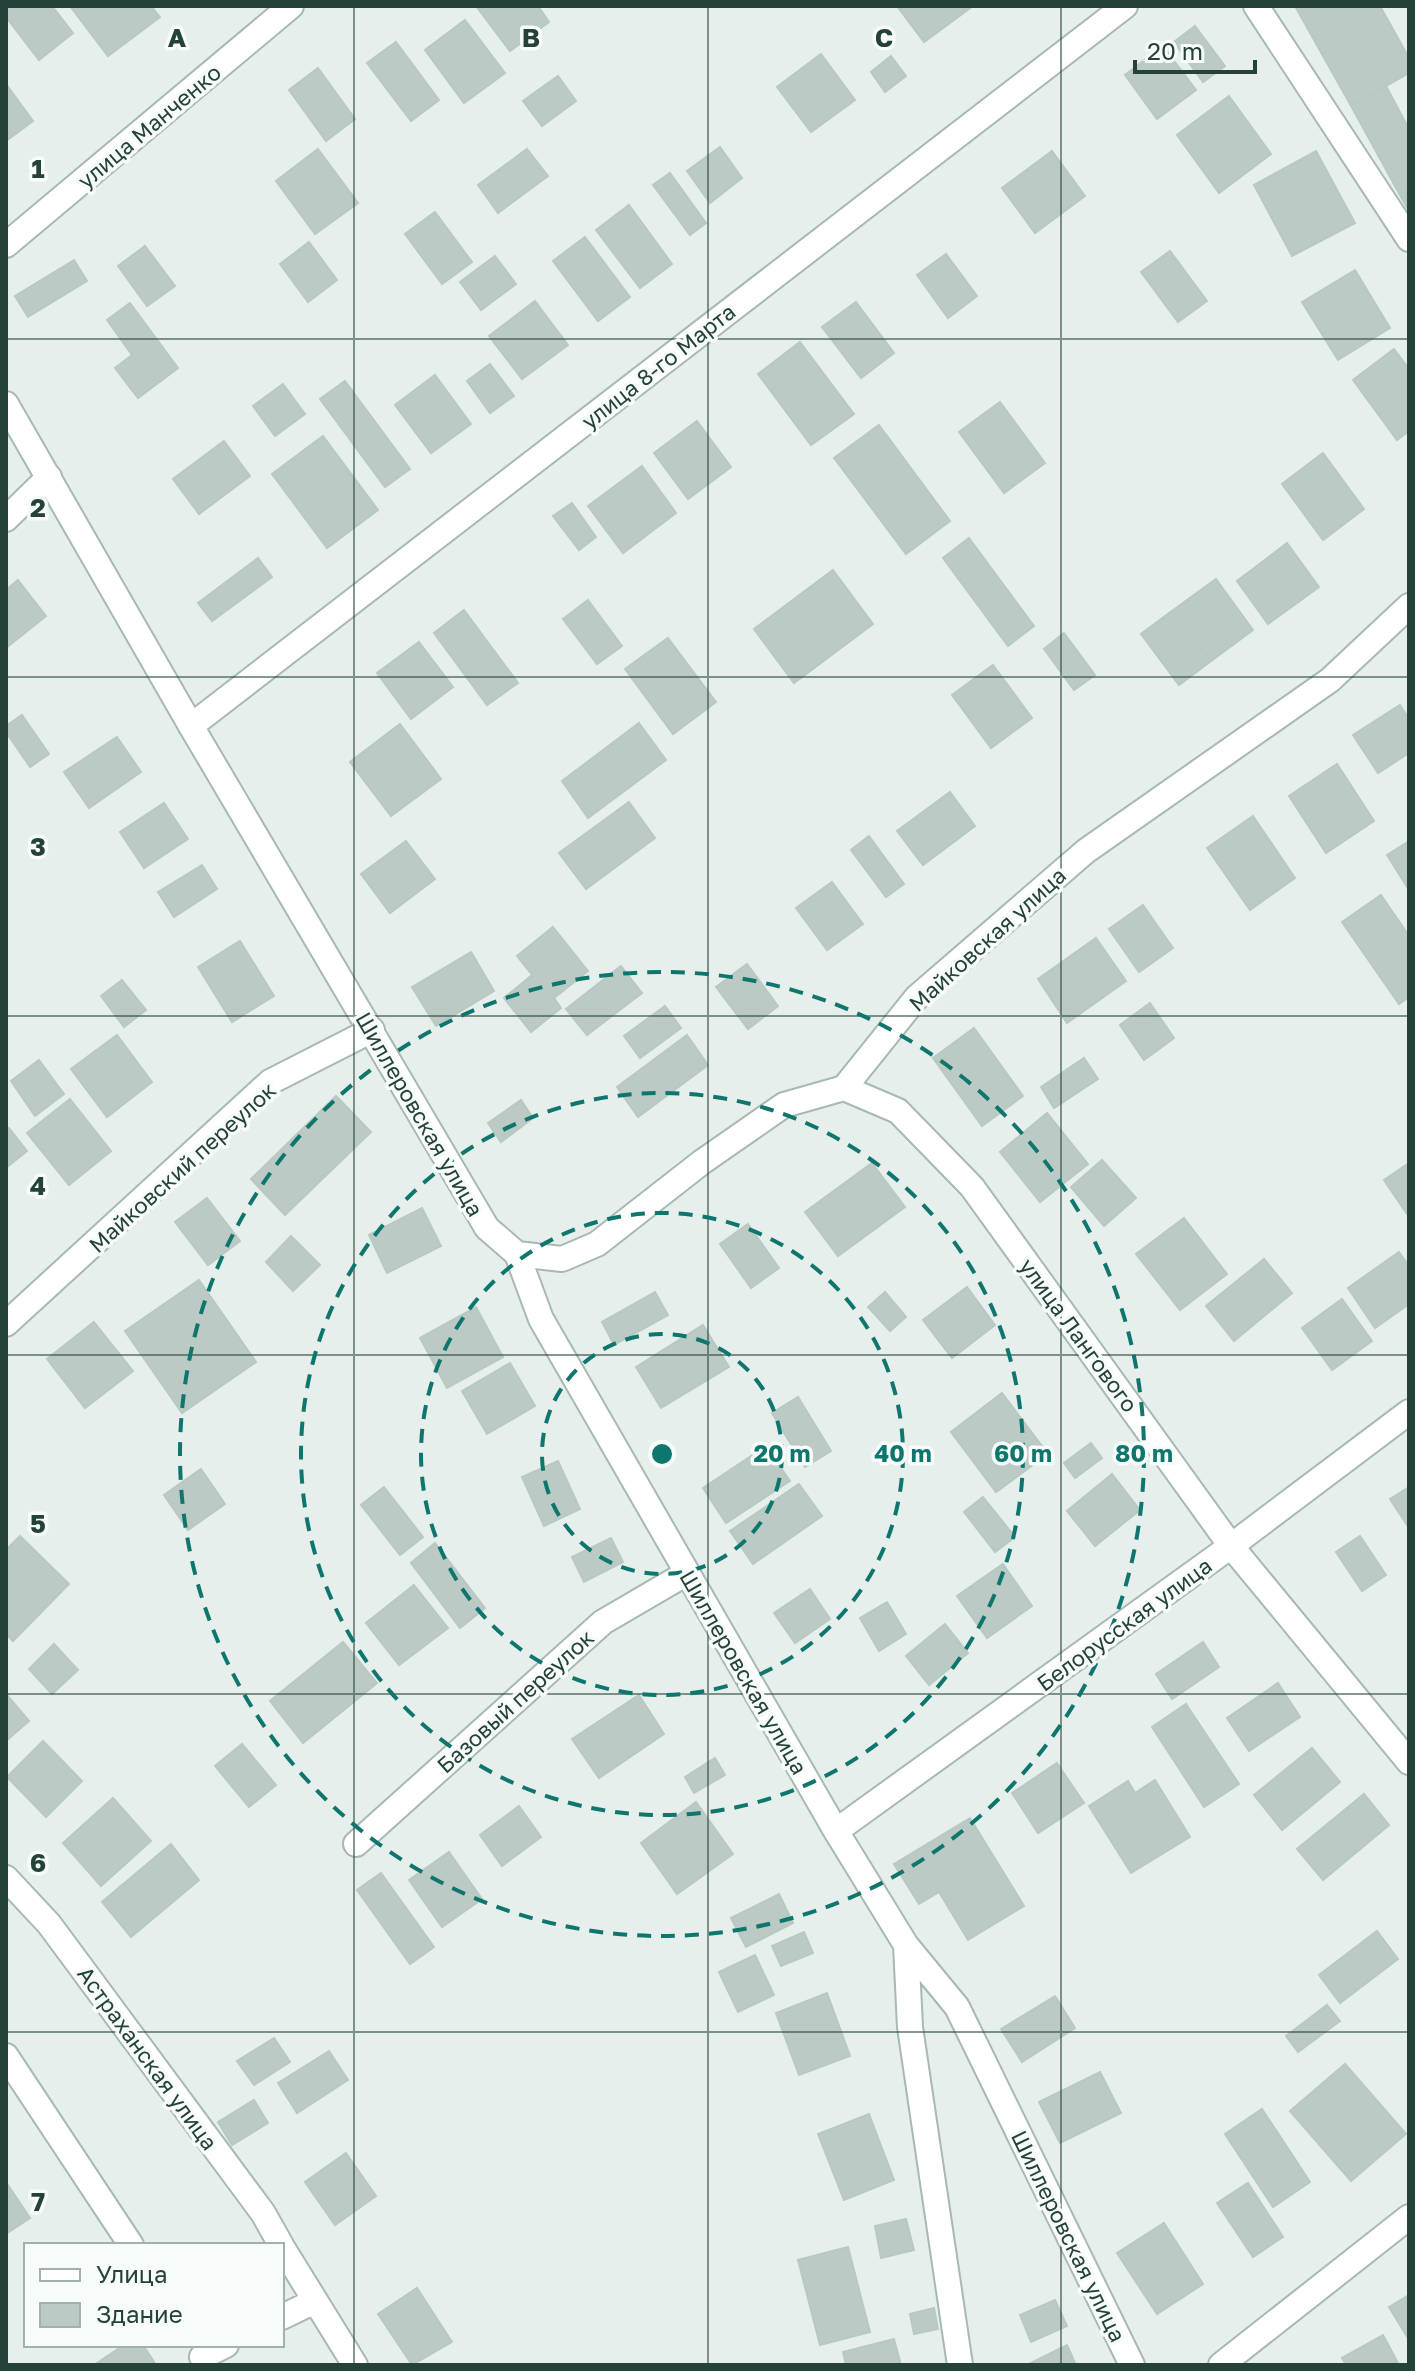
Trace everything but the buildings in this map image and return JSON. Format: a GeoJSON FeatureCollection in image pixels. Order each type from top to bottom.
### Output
{"type":"FeatureCollection","features":[{"type":"Feature","properties":{"kind":"street","name":"улица Манченко"},"geometry":{"type":"LineString","coordinates":[[6,245],[291,6]]}},
{"type":"Feature","properties":{"kind":"street","name":"улица 8-го Марта"},"geometry":{"type":"LineString","coordinates":[[191,726],[1125,6]]}},
{"type":"Feature","properties":{"kind":"street"},"geometry":{"type":"LineString","coordinates":[[1256,6],[1409,239]]}},
{"type":"Feature","properties":{"kind":"street","name":"Шиллеровская улица"},"geometry":{"type":"LineString","coordinates":[[6,404],[191,726],[487,1228],[517,1254],[541,1319],[836,1831],[906,1945],[957,2007],[1132,2365]]}},
{"type":"Feature","properties":{"kind":"street"},"geometry":{"type":"LineString","coordinates":[[6,519],[49,477]]}},
{"type":"Feature","properties":{"kind":"street","name":"Майковская улица"},"geometry":{"type":"LineString","coordinates":[[844,1088],[917,997],[1086,851],[1330,680],[1409,606]]}},
{"type":"Feature","properties":{"kind":"street","name":"Майковский переулок"},"geometry":{"type":"LineString","coordinates":[[6,1324],[270,1082],[372,1030]]}},
{"type":"Feature","properties":{"kind":"street"},"geometry":{"type":"LineString","coordinates":[[517,1254],[562,1259],[597,1244],[702,1162],[784,1105],[844,1088]]}},
{"type":"Feature","properties":{"kind":"street","name":"улица Лангового"},"geometry":{"type":"LineString","coordinates":[[844,1088],[898,1111],[972,1187],[1231,1546],[1409,1762]]}},
{"type":"Feature","properties":{"kind":"street","name":"Белорусская улица"},"geometry":{"type":"LineString","coordinates":[[836,1831],[1231,1546],[1409,1412]]}},
{"type":"Feature","properties":{"kind":"street","name":"Базовый переулок"},"geometry":{"type":"LineString","coordinates":[[356,1844],[603,1622],[687,1573]]}},
{"type":"Feature","properties":{"kind":"street","name":"Астраханская улица"},"geometry":{"type":"LineString","coordinates":[[6,1878],[49,1924],[263,2213],[279,2243]]}},
{"type":"Feature","properties":{"kind":"street","name":"Шиллеровская улица"},"geometry":{"type":"LineString","coordinates":[[906,1945],[910,2027],[960,2365]]}},
{"type":"Feature","properties":{"kind":"street"},"geometry":{"type":"LineString","coordinates":[[6,2056],[130,2243]]}},
{"type":"Feature","properties":{"kind":"street"},"geometry":{"type":"LineString","coordinates":[[1221,2365],[1409,2217]]}},
{"type":"Feature","properties":{"kind":"street","name":"Астраханская улица"},"geometry":{"type":"LineString","coordinates":[[284,2251],[355,2365]]}},
{"type":"Feature","properties":{"kind":"street"},"geometry":{"type":"LineString","coordinates":[[284,2316],[313,2302]]}},
{"type":"Feature","properties":{"kind":"street"},"geometry":{"type":"LineString","coordinates":[[201,2356],[221,2347]]}}]}
